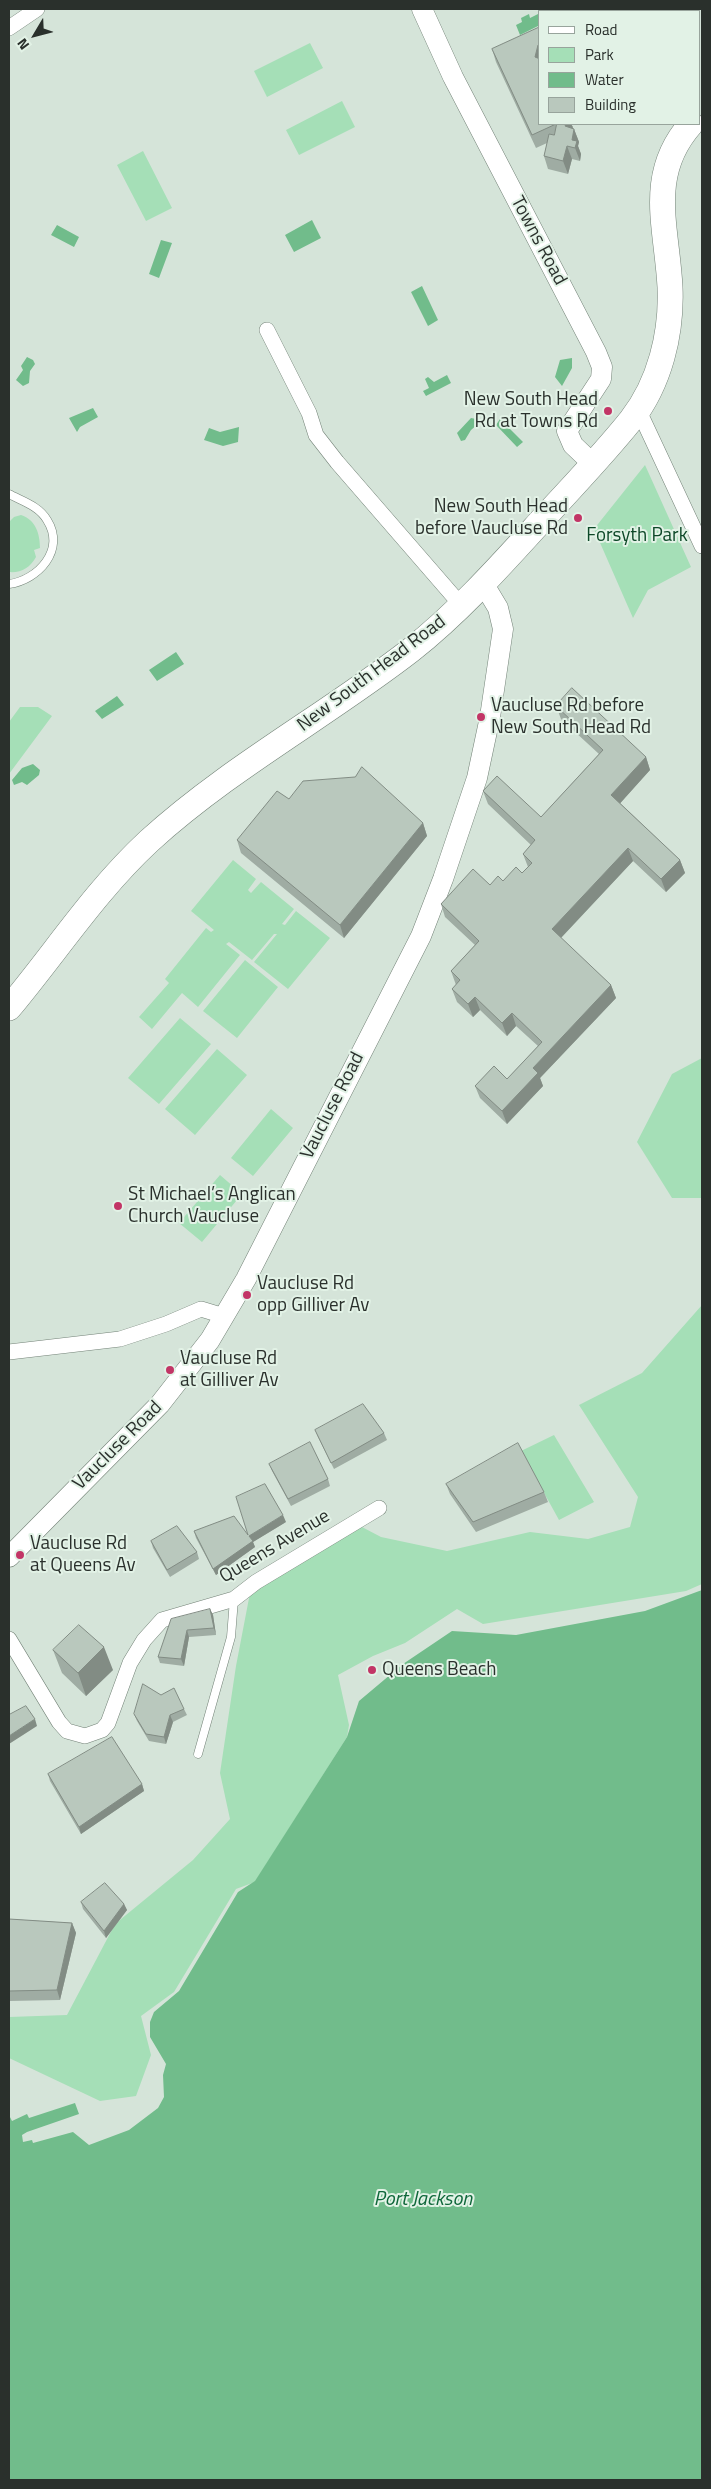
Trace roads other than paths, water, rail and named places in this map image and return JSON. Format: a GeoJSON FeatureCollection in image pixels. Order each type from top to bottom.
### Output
{"type":"FeatureCollection","features":[{"type":"Feature","properties":{"kind":"main road","name":"New South Head Road"},"geometry":{"type":"LineString","coordinates":[[9,1008],[88,906],[150,840],[203,798],[410,650],[461,605],[484,583],[594,464],[638,409],[658,367],[670,319],[670,286],[661,195],[664,174],[670,157],[690,125]]}},
{"type":"Feature","properties":{"kind":"street"},"geometry":{"type":"LineString","coordinates":[[9,28],[37,9]]}},
{"type":"Feature","properties":{"kind":"street","name":"Towns Road"},"geometry":{"type":"LineString","coordinates":[[422,9],[457,85],[596,352],[602,368],[601,379],[567,431],[573,445],[594,464]]}},
{"type":"Feature","properties":{"kind":"street"},"geometry":{"type":"LineString","coordinates":[[267,330],[309,413],[316,435],[343,470],[461,605]]}},
{"type":"Feature","properties":{"kind":"street"},"geometry":{"type":"LineString","coordinates":[[638,409],[702,546]]}},
{"type":"Feature","properties":{"kind":"street","name":"Vaucluse Road"},"geometry":{"type":"LineString","coordinates":[[9,1557],[160,1404],[204,1348],[246,1279],[421,936],[443,879],[477,778],[501,647],[502,617],[484,583]]}},
{"type":"Feature","properties":{"kind":"street"},"geometry":{"type":"LineString","coordinates":[[9,1352],[120,1339],[159,1327],[201,1309],[224,1316]]}},
{"type":"Feature","properties":{"kind":"street","name":"Queens Avenue"},"geometry":{"type":"LineString","coordinates":[[9,1640],[58,1722],[67,1732],[84,1736],[102,1730],[108,1723],[130,1663],[144,1640],[162,1620],[234,1599],[256,1582],[380,1508]]}},
{"type":"Feature","properties":{"kind":"lane"},"geometry":{"type":"LineString","coordinates":[[9,494],[34,506],[42,513],[50,526],[52,537],[51,551],[42,568],[25,580],[9,584]]}},
{"type":"Feature","properties":{"kind":"lane"},"geometry":{"type":"LineString","coordinates":[[198,1754],[231,1637],[234,1599]]}},
{"type":"Feature","properties":{"kind":"water"},"geometry":{"type":"Polygon","coordinates":[[[529,14],[530,18],[538,14],[538,26],[520,35],[516,25],[522,22],[521,18],[529,14]]]}},
{"type":"Feature","properties":{"kind":"water"},"geometry":{"type":"Polygon","coordinates":[[[312,220],[321,238],[294,252],[285,235],[312,220]]]}},
{"type":"Feature","properties":{"kind":"water"},"geometry":{"type":"Polygon","coordinates":[[[57,225],[79,237],[74,247],[51,235],[57,225]]]}},
{"type":"Feature","properties":{"kind":"water"},"geometry":{"type":"Polygon","coordinates":[[[161,240],[172,243],[159,278],[149,274],[161,240]]]}},
{"type":"Feature","properties":{"kind":"water"},"geometry":{"type":"Polygon","coordinates":[[[422,286],[438,320],[428,326],[411,292],[422,286]]]}},
{"type":"Feature","properties":{"kind":"water"},"geometry":{"type":"Polygon","coordinates":[[[27,357],[33,360],[35,364],[30,371],[29,383],[23,386],[16,380],[23,370],[21,366],[27,357]]]}},
{"type":"Feature","properties":{"kind":"water"},"geometry":{"type":"Polygon","coordinates":[[[572,358],[572,368],[562,386],[555,377],[560,360],[572,358]]]}},
{"type":"Feature","properties":{"kind":"water"},"geometry":{"type":"Polygon","coordinates":[[[447,375],[451,383],[426,396],[423,391],[429,388],[425,379],[428,377],[434,382],[447,375]]]}},
{"type":"Feature","properties":{"kind":"water"},"geometry":{"type":"Polygon","coordinates":[[[93,408],[98,417],[80,427],[77,432],[69,418],[93,408]]]}},
{"type":"Feature","properties":{"kind":"water"},"geometry":{"type":"Polygon","coordinates":[[[471,418],[476,419],[478,424],[471,430],[465,440],[461,441],[457,433],[471,418]]]}},
{"type":"Feature","properties":{"kind":"water"},"geometry":{"type":"Polygon","coordinates":[[[500,419],[523,442],[517,447],[496,425],[500,419]]]}},
{"type":"Feature","properties":{"kind":"water"},"geometry":{"type":"Polygon","coordinates":[[[239,427],[238,442],[223,446],[204,440],[209,428],[220,432],[239,427]]]}},
{"type":"Feature","properties":{"kind":"water"},"geometry":{"type":"Polygon","coordinates":[[[176,652],[184,664],[157,681],[149,670],[176,652]]]}},
{"type":"Feature","properties":{"kind":"water"},"geometry":{"type":"Polygon","coordinates":[[[117,696],[124,705],[102,719],[95,711],[117,696]]]}},
{"type":"Feature","properties":{"kind":"water"},"geometry":{"type":"Polygon","coordinates":[[[33,764],[40,770],[39,775],[27,785],[22,782],[14,785],[12,780],[22,768],[33,764]]]}},
{"type":"Feature","properties":{"kind":"water","name":"Port Jackson"},"geometry":{"type":"Polygon","coordinates":[[[702,1590],[702,2480],[9,2480],[9,2115],[12,2121],[27,2114],[29,2118],[75,2103],[79,2114],[27,2132],[22,2135],[23,2142],[32,2140],[33,2143],[73,2132],[89,2145],[129,2130],[158,2108],[164,2097],[163,2075],[166,2064],[150,2037],[150,2022],[154,2012],[179,1991],[238,1892],[255,1881],[347,1737],[359,1701],[403,1664],[452,1631],[516,1635],[645,1611],[702,1590]]]}},
{"type":"Feature","properties":{"kind":"place","name":"New South Head Rd at Towns Rd"},"geometry":{"type":"Point","coordinates":[608,411]}},
{"type":"Feature","properties":{"kind":"place","name":"New South Head before Vaucluse Rd"},"geometry":{"type":"Point","coordinates":[578,518]}},
{"type":"Feature","properties":{"kind":"place","name":"Vaucluse Rd before New South Head Rd"},"geometry":{"type":"Point","coordinates":[481,717]}},
{"type":"Feature","properties":{"kind":"place","name":"St Michael’s Anglican Church Vaucluse"},"geometry":{"type":"Point","coordinates":[118,1206]}},
{"type":"Feature","properties":{"kind":"place","name":"Vaucluse Rd opp Gilliver Av"},"geometry":{"type":"Point","coordinates":[247,1295]}},
{"type":"Feature","properties":{"kind":"place","name":"Vaucluse Rd at Gilliver Av"},"geometry":{"type":"Point","coordinates":[170,1370]}},
{"type":"Feature","properties":{"kind":"place","name":"Vaucluse Rd at Queens Av"},"geometry":{"type":"Point","coordinates":[20,1555]}},
{"type":"Feature","properties":{"kind":"place","name":"Queens Beach"},"geometry":{"type":"Point","coordinates":[372,1670]}},
{"type":"Feature","properties":{"kind":"park label","name":"Forsyth Park"},"geometry":{"type":"Point","coordinates":[637,536]}}]}
